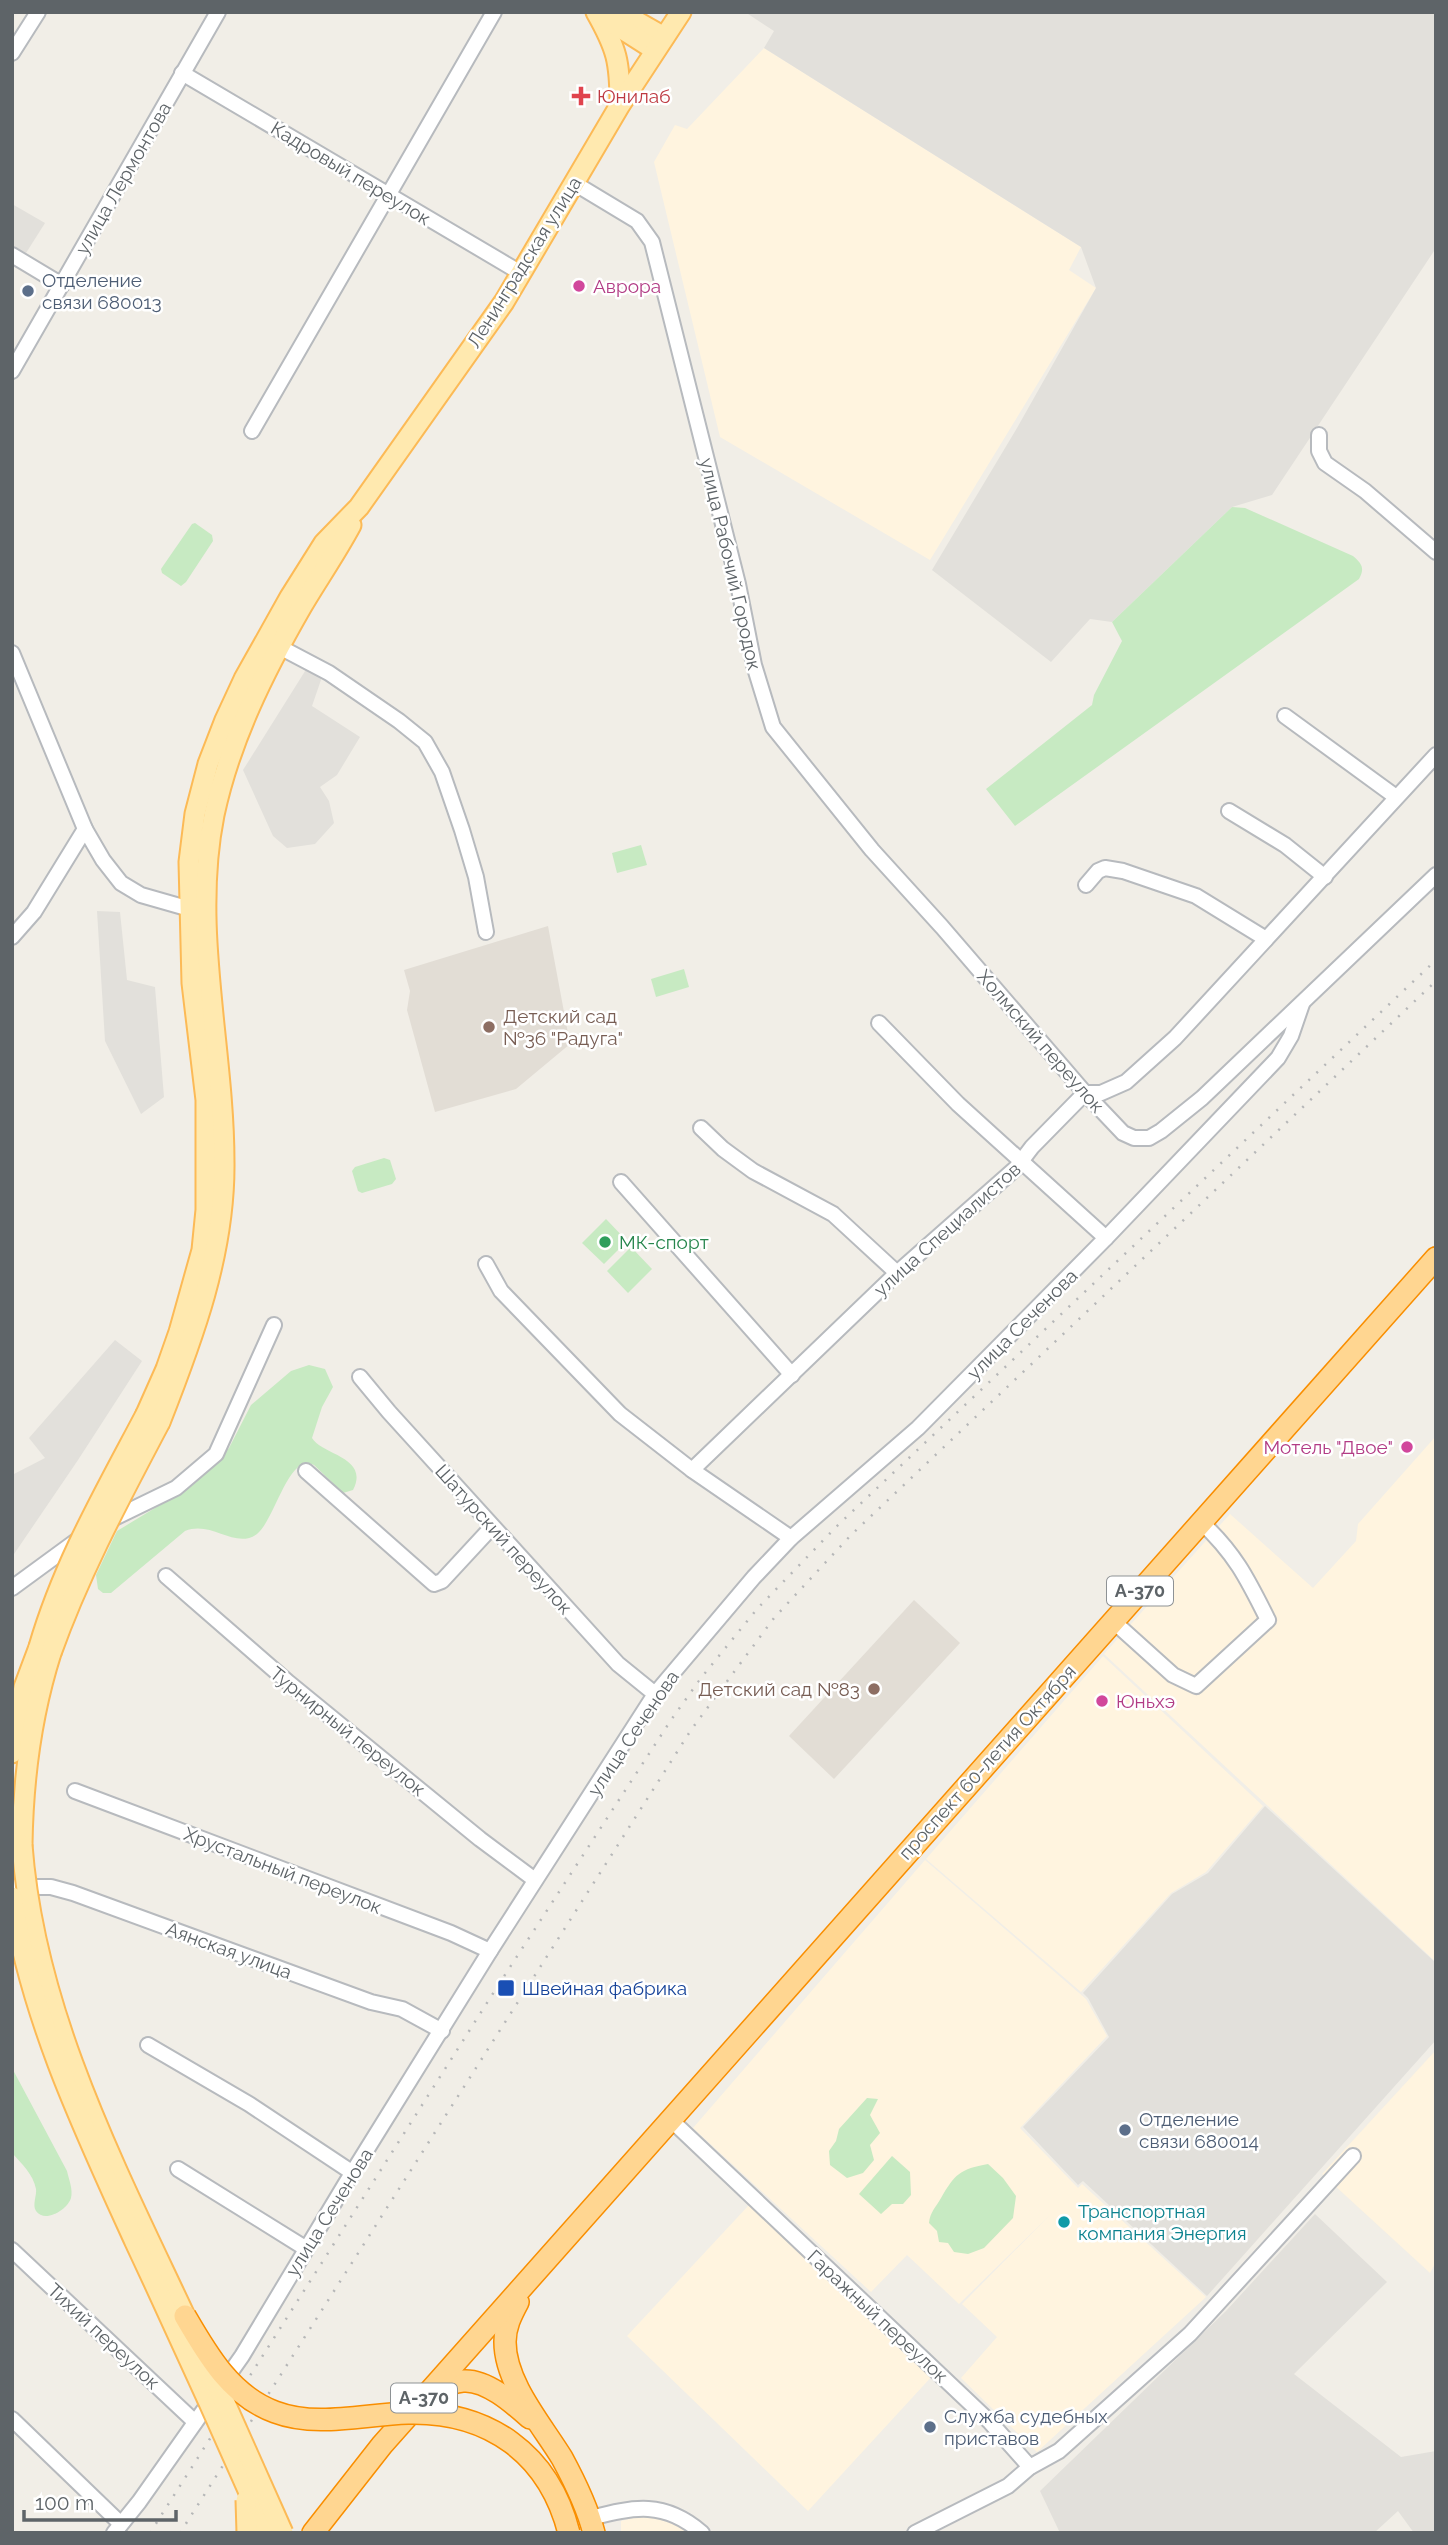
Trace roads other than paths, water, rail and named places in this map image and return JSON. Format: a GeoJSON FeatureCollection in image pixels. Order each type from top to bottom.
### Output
{"type":"FeatureCollection","features":[{"type":"Feature","properties":{"kind":"highway","name":"проспект 60-летия Октября"},"geometry":{"type":"LineString","coordinates":[[313,2533],[382,2445],[1436,1258]]}},
{"type":"Feature","properties":{"kind":"highway","name":"проспект 60-летия Октября"},"geometry":{"type":"LineString","coordinates":[[539,2267],[505,2328],[504,2346],[511,2371],[576,2485],[592,2526]]}},
{"type":"Feature","properties":{"kind":"highway"},"geometry":{"type":"LineString","coordinates":[[186,2316],[205,2352],[222,2373],[257,2403],[275,2412],[292,2417],[325,2419],[408,2413],[436,2414],[464,2419],[490,2429],[514,2444],[536,2464],[554,2488],[569,2533]]}},
{"type":"Feature","properties":{"kind":"highway","name":"А-370"},"geometry":{"type":"LineString","coordinates":[[422,2400],[431,2392],[451,2383],[476,2382],[520,2409],[542,2428]]}},
{"type":"Feature","properties":{"kind":"main road"},"geometry":{"type":"LineString","coordinates":[[596,12],[660,44]]}},
{"type":"Feature","properties":{"kind":"main road"},"geometry":{"type":"LineString","coordinates":[[596,12],[613,42],[620,74],[620,105]]}},
{"type":"Feature","properties":{"kind":"main road"},"geometry":{"type":"LineString","coordinates":[[620,12],[660,44]]}},
{"type":"Feature","properties":{"kind":"main road","name":"Ленинградская улица"},"geometry":{"type":"LineString","coordinates":[[45,1650],[192,1337],[216,1253],[223,1205],[222,1111],[209,982],[198,911],[225,768],[272,643],[304,604],[337,552],[359,507],[504,302],[620,105],[681,12]]}},
{"type":"Feature","properties":{"kind":"main road"},"geometry":{"type":"LineString","coordinates":[[12,1753],[24,1687],[45,1650]]}},
{"type":"Feature","properties":{"kind":"main road"},"geometry":{"type":"LineString","coordinates":[[45,1650],[25,1767],[22,1845],[33,1930],[58,2020],[106,2142],[283,2533]]}},
{"type":"Feature","properties":{"kind":"main road"},"geometry":{"type":"LineString","coordinates":[[12,1897],[27,1972],[63,2078],[92,2148],[267,2533]]}},
{"type":"Feature","properties":{"kind":"main road"},"geometry":{"type":"LineString","coordinates":[[226,2439],[244,2492],[248,2511],[247,2533]]}},
{"type":"Feature","properties":{"kind":"street"},"geometry":{"type":"LineString","coordinates":[[12,54],[38,12]]}},
{"type":"Feature","properties":{"kind":"street","name":"улица Лермонтова"},"geometry":{"type":"LineString","coordinates":[[12,371],[218,12]]}},
{"type":"Feature","properties":{"kind":"street"},"geometry":{"type":"LineString","coordinates":[[252,431],[494,12]]}},
{"type":"Feature","properties":{"kind":"street","name":"Кадровый переулок"},"geometry":{"type":"LineString","coordinates":[[183,73],[521,273]]}},
{"type":"Feature","properties":{"kind":"street","name":"улица Рабочий Городок"},"geometry":{"type":"LineString","coordinates":[[574,183],[637,221],[652,242],[738,584],[754,665],[768,717],[773,727],[872,850],[942,927]]}},
{"type":"Feature","properties":{"kind":"street"},"geometry":{"type":"LineString","coordinates":[[12,255],[62,285]]}},
{"type":"Feature","properties":{"kind":"street","name":"улица Лермонтова"},"geometry":{"type":"LineString","coordinates":[[12,358],[28,344]]}},
{"type":"Feature","properties":{"kind":"street"},"geometry":{"type":"LineString","coordinates":[[1319,435],[1319,451],[1325,463],[1365,491],[1436,552]]}},
{"type":"Feature","properties":{"kind":"street"},"geometry":{"type":"LineString","coordinates":[[272,643],[329,673],[425,742],[442,772],[462,830],[476,877],[486,932]]}},
{"type":"Feature","properties":{"kind":"street"},"geometry":{"type":"LineString","coordinates":[[12,653],[85,830],[103,860],[121,883],[141,895],[198,911]]}},
{"type":"Feature","properties":{"kind":"street"},"geometry":{"type":"LineString","coordinates":[[1285,716],[1396,797]]}},
{"type":"Feature","properties":{"kind":"street"},"geometry":{"type":"LineString","coordinates":[[1085,1093],[1101,1093],[1126,1082],[1192,1022],[1436,755]]}},
{"type":"Feature","properties":{"kind":"street"},"geometry":{"type":"LineString","coordinates":[[1229,811],[1285,845],[1325,877]]}},
{"type":"Feature","properties":{"kind":"street"},"geometry":{"type":"LineString","coordinates":[[12,937],[34,912],[85,830]]}},
{"type":"Feature","properties":{"kind":"street"},"geometry":{"type":"LineString","coordinates":[[1086,885],[1098,871],[1105,868],[1123,871],[1196,896],[1266,939]]}},
{"type":"Feature","properties":{"kind":"street","name":"улица Сеченова"},"geometry":{"type":"LineString","coordinates":[[1149,1138],[1202,1098],[1436,875]]}},
{"type":"Feature","properties":{"kind":"street","name":"Холмский переулок"},"geometry":{"type":"LineString","coordinates":[[942,927],[1085,1093],[1123,1133],[1134,1138],[1149,1138]]}},
{"type":"Feature","properties":{"kind":"street","name":"улица Сеченова"},"geometry":{"type":"LineString","coordinates":[[118,2528],[243,2356],[305,2248],[490,1951],[655,1694],[754,1577],[791,1538],[918,1428],[1106,1238],[1278,1058],[1292,1036],[1302,1004]]}},
{"type":"Feature","properties":{"kind":"street"},"geometry":{"type":"LineString","coordinates":[[879,1023],[958,1104],[1106,1238]]}},
{"type":"Feature","properties":{"kind":"street","name":"улица Специалистов"},"geometry":{"type":"LineString","coordinates":[[692,1470],[897,1273],[1023,1161],[1032,1147],[1085,1093]]}},
{"type":"Feature","properties":{"kind":"street"},"geometry":{"type":"LineString","coordinates":[[701,1128],[723,1149],[753,1171],[833,1214],[897,1273]]}},
{"type":"Feature","properties":{"kind":"street"},"geometry":{"type":"LineString","coordinates":[[621,1182],[792,1375]]}},
{"type":"Feature","properties":{"kind":"street"},"geometry":{"type":"LineString","coordinates":[[486,1264],[501,1291],[620,1414],[692,1470],[791,1538]]}},
{"type":"Feature","properties":{"kind":"street"},"geometry":{"type":"LineString","coordinates":[[12,1588],[64,1548],[103,1523],[176,1488],[216,1454],[274,1325]]}},
{"type":"Feature","properties":{"kind":"street","name":"Шатурский переулок"},"geometry":{"type":"LineString","coordinates":[[360,1377],[492,1527],[618,1664],[655,1694]]}},
{"type":"Feature","properties":{"kind":"street"},"geometry":{"type":"LineString","coordinates":[[306,1471],[433,1584],[442,1581],[492,1527]]}},
{"type":"Feature","properties":{"kind":"street"},"geometry":{"type":"LineString","coordinates":[[1112,1621],[1173,1675],[1196,1686],[1268,1620],[1240,1565],[1223,1543],[1201,1522]]}},
{"type":"Feature","properties":{"kind":"street","name":"Турнирный переулок"},"geometry":{"type":"LineString","coordinates":[[166,1576],[289,1683],[480,1839],[535,1880]]}},
{"type":"Feature","properties":{"kind":"street","name":"Хрустальный переулок"},"geometry":{"type":"LineString","coordinates":[[75,1791],[452,1933],[490,1951]]}},
{"type":"Feature","properties":{"kind":"street","name":"Аянская улица"},"geometry":{"type":"LineString","coordinates":[[12,1887],[51,1887],[74,1893],[371,2002],[402,2010],[442,2031]]}},
{"type":"Feature","properties":{"kind":"street"},"geometry":{"type":"LineString","coordinates":[[148,2045],[249,2104],[352,2173]]}},
{"type":"Feature","properties":{"kind":"street","name":"Гаражный переулок"},"geometry":{"type":"LineString","coordinates":[[670,2119],[990,2422],[1030,2467]]}},
{"type":"Feature","properties":{"kind":"street"},"geometry":{"type":"LineString","coordinates":[[915,2533],[1008,2486],[1030,2467],[1059,2451],[1190,2334],[1353,2157]]}},
{"type":"Feature","properties":{"kind":"street"},"geometry":{"type":"LineString","coordinates":[[178,2169],[305,2248]]}},
{"type":"Feature","properties":{"kind":"street","name":"Тихий переулок"},"geometry":{"type":"LineString","coordinates":[[12,2250],[195,2423]]}},
{"type":"Feature","properties":{"kind":"street"},"geometry":{"type":"LineString","coordinates":[[12,2419],[118,2528]]}},
{"type":"Feature","properties":{"kind":"street"},"geometry":{"type":"LineString","coordinates":[[592,2526],[623,2510],[646,2508],[670,2512],[702,2533]]}},
{"type":"Feature","properties":{"kind":"railway"},"geometry":{"type":"LineString","coordinates":[[150,2533],[499,1984],[671,1720],[757,1609],[838,1525],[1436,960]]}},
{"type":"Feature","properties":{"kind":"railway"},"geometry":{"type":"LineString","coordinates":[[180,2533],[691,1730],[774,1618],[851,1535],[1436,981]]}},
{"type":"Feature","properties":{"kind":"place","name":"Юнилаб"},"geometry":{"type":"Point","coordinates":[581,96]}},
{"type":"Feature","properties":{"kind":"place","name":"Аврора"},"geometry":{"type":"Point","coordinates":[579,286]}},
{"type":"Feature","properties":{"kind":"place","name":"Отделение связи 680013"},"geometry":{"type":"Point","coordinates":[28,291]}},
{"type":"Feature","properties":{"kind":"place","name":"Детский сад №36 \"Радуга\""},"geometry":{"type":"Point","coordinates":[489,1027]}},
{"type":"Feature","properties":{"kind":"place","name":"МК-спорт"},"geometry":{"type":"Point","coordinates":[605,1242]}},
{"type":"Feature","properties":{"kind":"place","name":"Мотель \"Двое\""},"geometry":{"type":"Point","coordinates":[1407,1447]}},
{"type":"Feature","properties":{"kind":"place","name":"Детский сад №83"},"geometry":{"type":"Point","coordinates":[874,1689]}},
{"type":"Feature","properties":{"kind":"place","name":"Юньхэ"},"geometry":{"type":"Point","coordinates":[1102,1701]}},
{"type":"Feature","properties":{"kind":"place","name":"Швейная фабрика"},"geometry":{"type":"Point","coordinates":[506,1988]}},
{"type":"Feature","properties":{"kind":"place","name":"Отделение связи 680014"},"geometry":{"type":"Point","coordinates":[1125,2130]}},
{"type":"Feature","properties":{"kind":"place","name":"Транспортная компания Энергия"},"geometry":{"type":"Point","coordinates":[1064,2222]}},
{"type":"Feature","properties":{"kind":"place","name":"Служба судебных приставов"},"geometry":{"type":"Point","coordinates":[930,2427]}}]}
